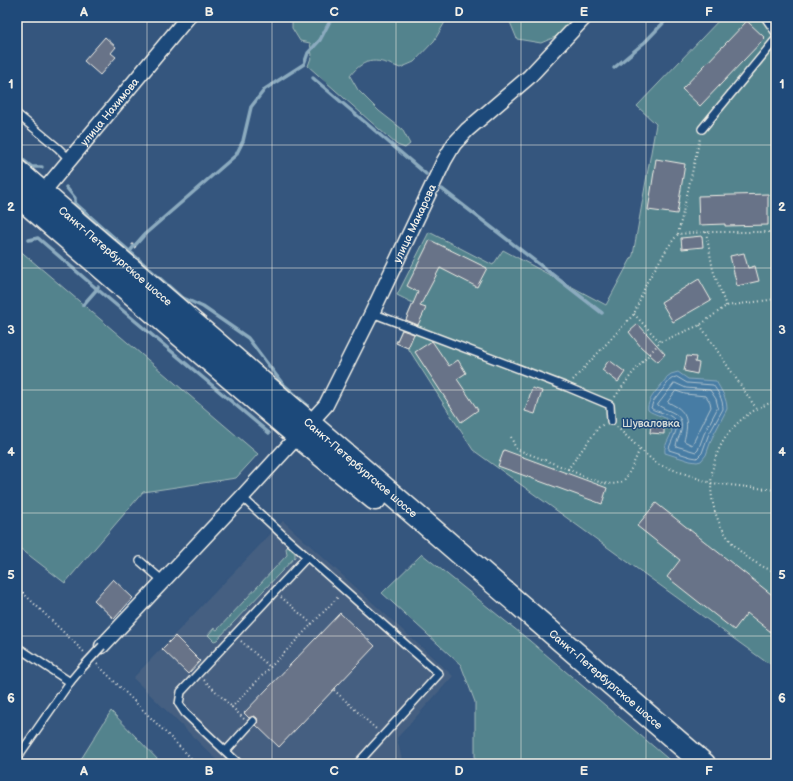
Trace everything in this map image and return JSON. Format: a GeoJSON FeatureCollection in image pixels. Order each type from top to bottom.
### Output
{"type":"FeatureCollection","features":[{"type":"Feature","properties":{"kind":"main road","name":"Санкт-Петербургское шоссе"},"geometry":{"type":"LineString","coordinates":[[17,171],[30,198],[304,430],[704,764]]}},
{"type":"Feature","properties":{"kind":"main road","name":"Санкт-Петербургское шоссе"},"geometry":{"type":"LineString","coordinates":[[304,430],[413,529],[684,764]]}},
{"type":"Feature","properties":{"kind":"street","name":"улица Нахимова"},"geometry":{"type":"LineString","coordinates":[[30,198],[57,176],[69,159],[188,17]]}},
{"type":"Feature","properties":{"kind":"street","name":"улица Макарова"},"geometry":{"type":"LineString","coordinates":[[102,646],[326,405],[372,313],[444,160],[454,144],[467,130],[529,78],[584,17]]}},
{"type":"Feature","properties":{"kind":"lane"},"geometry":{"type":"LineString","coordinates":[[765,17],[776,33]]}},
{"type":"Feature","properties":{"kind":"lane"},"geometry":{"type":"LineString","coordinates":[[702,130],[776,39]]}},
{"type":"Feature","properties":{"kind":"lane"},"geometry":{"type":"LineString","coordinates":[[17,114],[69,159]]}},
{"type":"Feature","properties":{"kind":"lane"},"geometry":{"type":"LineString","coordinates":[[372,313],[567,387],[610,405],[611,421]]}},
{"type":"Feature","properties":{"kind":"lane"},"geometry":{"type":"LineString","coordinates":[[242,497],[439,674],[357,764]]}},
{"type":"Feature","properties":{"kind":"lane"},"geometry":{"type":"LineString","coordinates":[[240,764],[184,713],[179,704],[181,692],[307,557]]}},
{"type":"Feature","properties":{"kind":"lane"},"geometry":{"type":"LineString","coordinates":[[140,561],[163,581]]}},
{"type":"Feature","properties":{"kind":"lane"},"geometry":{"type":"LineString","coordinates":[[17,758],[70,682],[102,646]]}},
{"type":"Feature","properties":{"kind":"lane"},"geometry":{"type":"LineString","coordinates":[[17,647],[70,682]]}},
{"type":"Feature","properties":{"kind":"lane"},"geometry":{"type":"LineString","coordinates":[[226,751],[252,723]]}},
{"type":"Feature","properties":{"kind":"path"},"geometry":{"type":"LineString","coordinates":[[567,387],[634,314],[647,282],[668,247],[678,234],[702,130]]}},
{"type":"Feature","properties":{"kind":"path"},"geometry":{"type":"LineString","coordinates":[[678,234],[706,232],[776,232]]}},
{"type":"Feature","properties":{"kind":"path"},"geometry":{"type":"LineString","coordinates":[[706,232],[713,270],[726,306]]}},
{"type":"Feature","properties":{"kind":"path"},"geometry":{"type":"LineString","coordinates":[[132,244],[137,249]]}},
{"type":"Feature","properties":{"kind":"path"},"geometry":{"type":"LineString","coordinates":[[610,405],[631,375],[660,342],[700,325],[726,306],[776,299]]}},
{"type":"Feature","properties":{"kind":"path"},"geometry":{"type":"LineString","coordinates":[[634,314],[660,342]]}},
{"type":"Feature","properties":{"kind":"path"},"geometry":{"type":"LineString","coordinates":[[700,325],[756,408]]}},
{"type":"Feature","properties":{"kind":"path"},"geometry":{"type":"LineString","coordinates":[[776,401],[756,408],[742,419],[726,438],[720,448],[714,465],[711,483],[717,518],[725,534],[735,548],[764,568],[776,572]]}},
{"type":"Feature","properties":{"kind":"path"},"geometry":{"type":"LineString","coordinates":[[568,469],[599,426],[611,421],[657,464],[711,483],[776,490]]}},
{"type":"Feature","properties":{"kind":"path"},"geometry":{"type":"LineString","coordinates":[[512,437],[516,449],[590,479],[604,483],[617,483],[624,479],[640,449]]}},
{"type":"Feature","properties":{"kind":"path"},"geometry":{"type":"LineString","coordinates":[[17,587],[91,658],[197,764]]}},
{"type":"Feature","properties":{"kind":"path"},"geometry":{"type":"LineString","coordinates":[[232,707],[344,590]]}},
{"type":"Feature","properties":{"kind":"path"},"geometry":{"type":"LineString","coordinates":[[281,596],[312,624]]}},
{"type":"Feature","properties":{"kind":"path"},"geometry":{"type":"LineString","coordinates":[[240,640],[270,667]]}},
{"type":"Feature","properties":{"kind":"path"},"geometry":{"type":"LineString","coordinates":[[203,678],[232,707],[252,723]]}},
{"type":"Feature","properties":{"kind":"path"},"geometry":{"type":"LineString","coordinates":[[334,690],[370,724]]}},
{"type":"Feature","properties":{"kind":"shaded area"},"geometry":{"type":"Polygon","coordinates":[[[283,521],[453,676],[397,738],[403,764],[221,764],[133,678],[283,521]]]}},
{"type":"Feature","properties":{"kind":"green space"},"geometry":{"type":"Polygon","coordinates":[[[292,17],[448,17],[434,41],[414,62],[400,68],[378,61],[367,62],[361,65],[350,76],[358,90],[379,111],[402,129],[410,144],[405,148],[397,145],[308,66],[312,55],[310,43],[300,41],[292,28],[292,17]]]}},
{"type":"Feature","properties":{"kind":"green space"},"geometry":{"type":"Polygon","coordinates":[[[509,17],[575,17],[555,37],[541,43],[517,39],[509,17]]]}},
{"type":"Feature","properties":{"kind":"green space","name":"Шуваловка"},"geometry":{"type":"Polygon","coordinates":[[[722,17],[776,17],[776,665],[766,662],[473,450],[408,348],[396,343],[413,303],[397,295],[429,232],[493,265],[503,250],[606,305],[633,255],[656,124],[637,106],[722,17]]]}},
{"type":"Feature","properties":{"kind":"green space"},"geometry":{"type":"Polygon","coordinates":[[[17,248],[258,454],[236,478],[143,492],[65,583],[17,546],[17,248]]]}},
{"type":"Feature","properties":{"kind":"green space"},"geometry":{"type":"Polygon","coordinates":[[[288,547],[295,553],[295,557],[217,640],[214,641],[208,635],[214,628],[217,630],[287,555],[286,548],[288,547]]]}},
{"type":"Feature","properties":{"kind":"green space"},"geometry":{"type":"Polygon","coordinates":[[[422,554],[530,641],[674,764],[475,764],[475,702],[461,665],[382,593],[422,554]]]}},
{"type":"Feature","properties":{"kind":"green space"},"geometry":{"type":"Polygon","coordinates":[[[111,711],[162,764],[78,764],[111,711]]]}},
{"type":"Feature","properties":{"kind":"water"},"geometry":{"type":"Polygon","coordinates":[[[678,372],[688,379],[716,381],[726,401],[727,409],[712,438],[706,455],[701,461],[697,462],[665,453],[672,429],[671,422],[648,410],[649,402],[667,377],[678,372]]]}},
{"type":"Feature","properties":{"kind":"building"},"geometry":{"type":"Polygon","coordinates":[[[747,21],[765,38],[700,106],[682,89],[747,21]]]}},
{"type":"Feature","properties":{"kind":"building"},"geometry":{"type":"Polygon","coordinates":[[[105,37],[116,47],[111,53],[116,57],[100,75],[84,61],[105,37]]]}},
{"type":"Feature","properties":{"kind":"building"},"geometry":{"type":"Polygon","coordinates":[[[656,159],[685,164],[677,214],[648,210],[656,159]]]}},
{"type":"Feature","properties":{"kind":"building"},"geometry":{"type":"Polygon","coordinates":[[[768,194],[768,225],[699,225],[698,196],[768,194]]]}},
{"type":"Feature","properties":{"kind":"building"},"geometry":{"type":"Polygon","coordinates":[[[702,236],[703,247],[682,249],[681,238],[702,236]]]}},
{"type":"Feature","properties":{"kind":"building"},"geometry":{"type":"Polygon","coordinates":[[[430,240],[487,268],[477,287],[440,268],[420,306],[426,308],[418,325],[406,320],[418,292],[407,286],[430,240]]]}},
{"type":"Feature","properties":{"kind":"building"},"geometry":{"type":"Polygon","coordinates":[[[744,253],[748,268],[755,266],[759,281],[737,286],[730,256],[744,253]]]}},
{"type":"Feature","properties":{"kind":"building"},"geometry":{"type":"Polygon","coordinates":[[[699,279],[711,300],[673,322],[661,302],[699,279]]]}},
{"type":"Feature","properties":{"kind":"building"},"geometry":{"type":"Polygon","coordinates":[[[638,324],[665,354],[658,362],[641,347],[629,332],[638,324]]]}},
{"type":"Feature","properties":{"kind":"building"},"geometry":{"type":"Polygon","coordinates":[[[402,330],[414,334],[408,348],[396,343],[402,330]]]}},
{"type":"Feature","properties":{"kind":"building"},"geometry":{"type":"Polygon","coordinates":[[[432,341],[449,366],[458,360],[466,373],[457,379],[478,410],[461,422],[415,352],[432,341]]]}},
{"type":"Feature","properties":{"kind":"building"},"geometry":{"type":"Polygon","coordinates":[[[687,356],[696,357],[695,362],[699,363],[697,374],[684,371],[687,356]]]}},
{"type":"Feature","properties":{"kind":"building"},"geometry":{"type":"Polygon","coordinates":[[[609,360],[625,372],[618,382],[602,370],[609,360]]]}},
{"type":"Feature","properties":{"kind":"building"},"geometry":{"type":"Polygon","coordinates":[[[532,388],[542,391],[535,414],[525,411],[532,388]]]}},
{"type":"Feature","properties":{"kind":"building"},"geometry":{"type":"Polygon","coordinates":[[[651,424],[664,425],[664,434],[650,433],[651,424]]]}},
{"type":"Feature","properties":{"kind":"building"},"geometry":{"type":"Polygon","coordinates":[[[504,450],[607,488],[602,504],[498,466],[504,450]]]}},
{"type":"Feature","properties":{"kind":"building"},"geometry":{"type":"Polygon","coordinates":[[[656,503],[776,598],[776,636],[747,613],[734,630],[667,577],[680,560],[637,526],[656,503]]]}},
{"type":"Feature","properties":{"kind":"building"},"geometry":{"type":"Polygon","coordinates":[[[113,579],[133,598],[114,619],[94,600],[113,579]]]}},
{"type":"Feature","properties":{"kind":"building"},"geometry":{"type":"Polygon","coordinates":[[[340,613],[375,646],[279,747],[256,725],[258,722],[257,718],[254,716],[249,718],[244,713],[340,613]]]}},
{"type":"Feature","properties":{"kind":"building"},"geometry":{"type":"Polygon","coordinates":[[[175,636],[200,661],[188,674],[162,649],[175,636]]]}},
{"type":"Feature","properties":{"kind":"waterway"},"geometry":{"type":"LineString","coordinates":[[130,251],[145,234],[236,155],[243,141],[251,107],[265,89],[304,64],[308,53],[320,40],[330,21],[329,17]]}},
{"type":"Feature","properties":{"kind":"waterway"},"geometry":{"type":"LineString","coordinates":[[614,68],[645,42],[669,17]]}},
{"type":"Feature","properties":{"kind":"waterway"},"geometry":{"type":"LineString","coordinates":[[313,78],[426,174]]}},
{"type":"Feature","properties":{"kind":"waterway"},"geometry":{"type":"LineString","coordinates":[[17,155],[32,167],[42,167]]}},
{"type":"Feature","properties":{"kind":"waterway"},"geometry":{"type":"LineString","coordinates":[[66,187],[75,198],[75,203],[181,297],[203,307],[248,338],[282,383],[307,405]]}},
{"type":"Feature","properties":{"kind":"waterway"},"geometry":{"type":"LineString","coordinates":[[442,189],[602,313]]}},
{"type":"Feature","properties":{"kind":"waterway"},"geometry":{"type":"LineString","coordinates":[[29,240],[38,238],[97,289],[98,287]]}},
{"type":"Feature","properties":{"kind":"waterway"},"geometry":{"type":"LineString","coordinates":[[83,305],[97,289],[269,433]]}}]}
